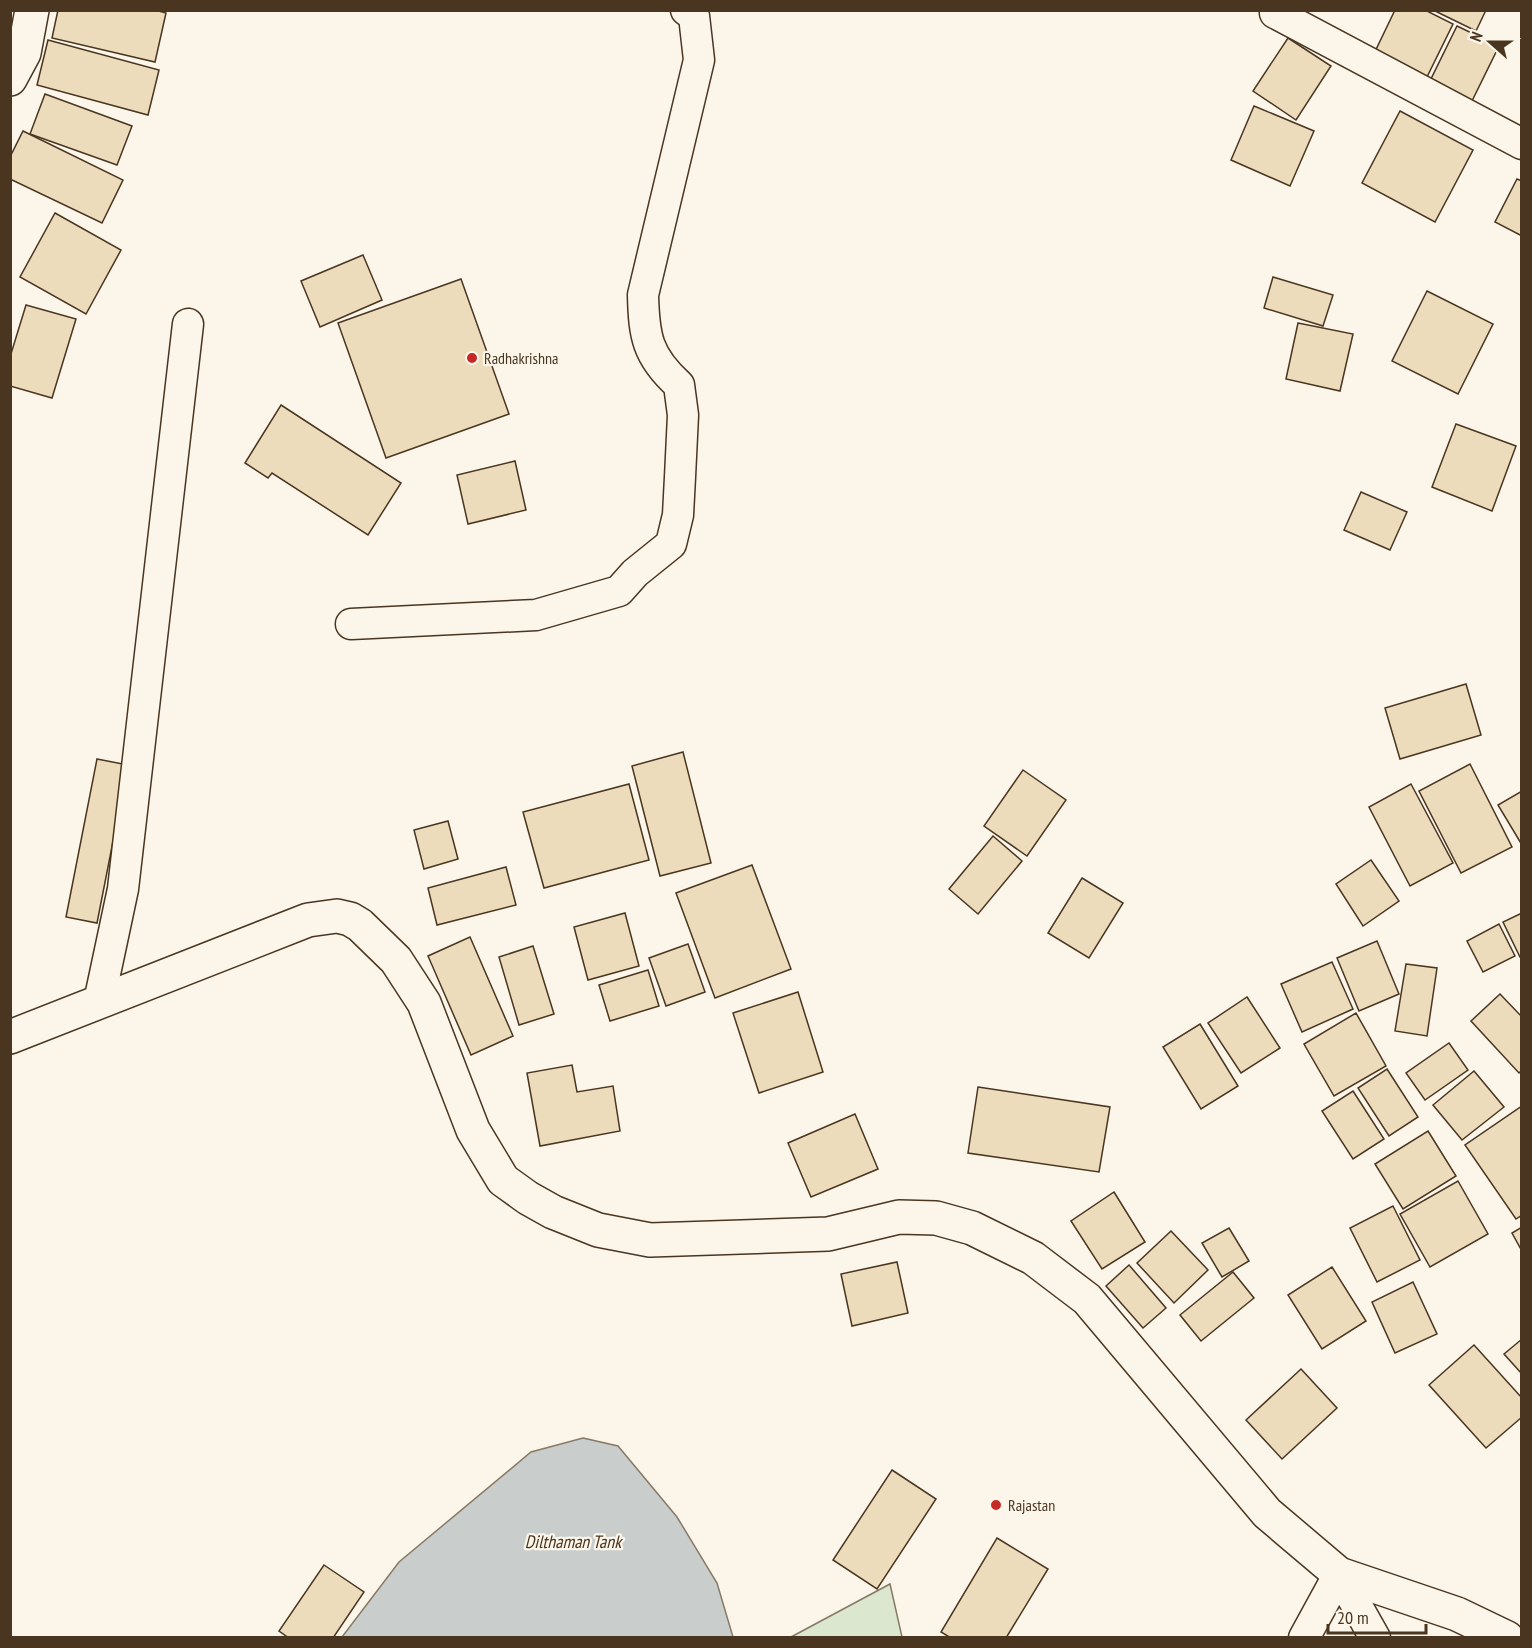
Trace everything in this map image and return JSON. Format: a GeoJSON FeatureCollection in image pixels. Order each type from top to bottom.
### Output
{"type":"FeatureCollection","features":[{"type":"Feature","properties":{"kind":"main road"},"geometry":{"type":"LineString","coordinates":[[10,79],[24,54],[32,10]]}},
{"type":"Feature","properties":{"kind":"main road"},"geometry":{"type":"LineString","coordinates":[[10,1037],[308,920],[337,916],[350,920],[360,925],[396,960],[424,1003],[473,1130],[503,1180],[528,1198],[553,1212],[598,1230],[650,1240],[828,1234],[899,1216],[936,1218],[972,1228],[1034,1258],[1087,1299],[1268,1513],[1340,1574],[1457,1614],[1507,1638]]}},
{"type":"Feature","properties":{"kind":"street"},"geometry":{"type":"LineString","coordinates":[[351,624],[536,615],[619,591],[634,573],[671,544],[678,515],[683,415],[679,385],[662,369],[644,332],[643,294],[699,60],[694,16],[686,10]]}},
{"type":"Feature","properties":{"kind":"street"},"geometry":{"type":"LineString","coordinates":[[1275,13],[1521,144]]}},
{"type":"Feature","properties":{"kind":"street"},"geometry":{"type":"LineString","coordinates":[[99,1002],[123,889],[188,324]]}},
{"type":"Feature","properties":{"kind":"street"},"geometry":{"type":"LineString","coordinates":[[1304,1638],[1340,1574]]}},
{"type":"Feature","properties":{"kind":"street"},"geometry":{"type":"LineString","coordinates":[[1340,1574],[1375,1638]]}},
{"type":"Feature","properties":{"kind":"green space"},"geometry":{"type":"Polygon","coordinates":[[[890,1584],[902,1637],[791,1637],[890,1584]]]}},
{"type":"Feature","properties":{"kind":"water","name":"Dilthaman Tank"},"geometry":{"type":"Polygon","coordinates":[[[583,1438],[618,1446],[677,1517],[717,1583],[733,1637],[342,1637],[399,1562],[531,1452],[583,1438]]]}},
{"type":"Feature","properties":{"kind":"building"},"geometry":{"type":"Polygon","coordinates":[[[58,10],[155,10],[166,13],[155,62],[52,38],[58,10]]]}},
{"type":"Feature","properties":{"kind":"building"},"geometry":{"type":"Polygon","coordinates":[[[1395,10],[1425,10],[1453,24],[1423,85],[1371,60],[1395,10]]]}},
{"type":"Feature","properties":{"kind":"building"},"geometry":{"type":"Polygon","coordinates":[[[1433,10],[1486,10],[1476,31],[1433,10]]]}},
{"type":"Feature","properties":{"kind":"building"},"geometry":{"type":"Polygon","coordinates":[[[1457,26],[1499,46],[1469,107],[1427,87],[1457,26]]]}},
{"type":"Feature","properties":{"kind":"building"},"geometry":{"type":"Polygon","coordinates":[[[1288,38],[1331,66],[1296,120],[1253,91],[1288,38]]]}},
{"type":"Feature","properties":{"kind":"building"},"geometry":{"type":"Polygon","coordinates":[[[48,40],[159,70],[148,115],[37,85],[48,40]]]}},
{"type":"Feature","properties":{"kind":"building"},"geometry":{"type":"Polygon","coordinates":[[[45,94],[132,126],[117,165],[30,134],[45,94]]]}},
{"type":"Feature","properties":{"kind":"building"},"geometry":{"type":"Polygon","coordinates":[[[1254,106],[1314,131],[1290,186],[1231,160],[1254,106]]]}},
{"type":"Feature","properties":{"kind":"building"},"geometry":{"type":"Polygon","coordinates":[[[1400,111],[1473,150],[1435,222],[1362,183],[1400,111]]]}},
{"type":"Feature","properties":{"kind":"building"},"geometry":{"type":"Polygon","coordinates":[[[23,131],[123,180],[102,223],[10,179],[10,157],[23,131]]]}},
{"type":"Feature","properties":{"kind":"building"},"geometry":{"type":"Polygon","coordinates":[[[1517,179],[1522,181],[1522,236],[1495,222],[1517,179]]]}},
{"type":"Feature","properties":{"kind":"building"},"geometry":{"type":"Polygon","coordinates":[[[55,213],[121,250],[86,314],[20,277],[55,213]]]}},
{"type":"Feature","properties":{"kind":"building"},"geometry":{"type":"Polygon","coordinates":[[[363,255],[382,300],[320,327],[301,281],[363,255]]]}},
{"type":"Feature","properties":{"kind":"building"},"geometry":{"type":"Polygon","coordinates":[[[1273,277],[1333,295],[1323,326],[1264,308],[1273,277]]]}},
{"type":"Feature","properties":{"kind":"building"},"geometry":{"type":"Polygon","coordinates":[[[461,279],[509,414],[386,458],[338,323],[461,279]]]}},
{"type":"Feature","properties":{"kind":"building"},"geometry":{"type":"Polygon","coordinates":[[[1427,291],[1493,324],[1458,394],[1392,361],[1427,291]]]}},
{"type":"Feature","properties":{"kind":"building"},"geometry":{"type":"Polygon","coordinates":[[[26,305],[76,319],[52,398],[10,386],[10,357],[26,305]]]}},
{"type":"Feature","properties":{"kind":"building"},"geometry":{"type":"Polygon","coordinates":[[[1298,323],[1353,334],[1340,391],[1286,379],[1298,323]]]}},
{"type":"Feature","properties":{"kind":"building"},"geometry":{"type":"Polygon","coordinates":[[[281,405],[401,483],[368,535],[272,473],[268,478],[245,463],[281,405]]]}},
{"type":"Feature","properties":{"kind":"building"},"geometry":{"type":"Polygon","coordinates":[[[1456,424],[1516,446],[1492,511],[1432,487],[1456,424]]]}},
{"type":"Feature","properties":{"kind":"building"},"geometry":{"type":"Polygon","coordinates":[[[515,461],[526,510],[468,524],[457,475],[515,461]]]}},
{"type":"Feature","properties":{"kind":"building"},"geometry":{"type":"Polygon","coordinates":[[[1361,492],[1407,512],[1390,550],[1344,530],[1361,492]]]}},
{"type":"Feature","properties":{"kind":"building"},"geometry":{"type":"Polygon","coordinates":[[[1466,684],[1481,735],[1400,759],[1385,708],[1466,684]]]}},
{"type":"Feature","properties":{"kind":"building"},"geometry":{"type":"Polygon","coordinates":[[[683,752],[711,863],[660,876],[632,766],[683,752]]]}},
{"type":"Feature","properties":{"kind":"building"},"geometry":{"type":"Polygon","coordinates":[[[97,759],[128,765],[97,923],[66,917],[97,759]]]}},
{"type":"Feature","properties":{"kind":"building"},"geometry":{"type":"Polygon","coordinates":[[[1470,764],[1512,847],[1461,873],[1419,791],[1470,764]]]}},
{"type":"Feature","properties":{"kind":"building"},"geometry":{"type":"Polygon","coordinates":[[[1023,770],[1066,800],[1027,856],[984,826],[1023,770]]]}},
{"type":"Feature","properties":{"kind":"building"},"geometry":{"type":"Polygon","coordinates":[[[629,784],[649,860],[544,888],[523,812],[629,784]]]}},
{"type":"Feature","properties":{"kind":"building"},"geometry":{"type":"Polygon","coordinates":[[[1411,784],[1453,863],[1410,886],[1369,807],[1411,784]]]}},
{"type":"Feature","properties":{"kind":"building"},"geometry":{"type":"Polygon","coordinates":[[[1522,791],[1522,845],[1498,805],[1522,791]]]}},
{"type":"Feature","properties":{"kind":"building"},"geometry":{"type":"Polygon","coordinates":[[[448,821],[458,859],[424,869],[414,830],[448,821]]]}},
{"type":"Feature","properties":{"kind":"building"},"geometry":{"type":"Polygon","coordinates":[[[993,836],[1022,861],[978,914],[949,889],[993,836]]]}},
{"type":"Feature","properties":{"kind":"building"},"geometry":{"type":"Polygon","coordinates":[[[1371,860],[1399,901],[1363,926],[1336,884],[1371,860]]]}},
{"type":"Feature","properties":{"kind":"building"},"geometry":{"type":"Polygon","coordinates":[[[752,865],[791,969],[715,998],[676,893],[752,865]]]}},
{"type":"Feature","properties":{"kind":"building"},"geometry":{"type":"Polygon","coordinates":[[[506,867],[516,905],[437,925],[428,888],[506,867]]]}},
{"type":"Feature","properties":{"kind":"building"},"geometry":{"type":"Polygon","coordinates":[[[1082,878],[1123,903],[1089,958],[1048,933],[1082,878]]]}},
{"type":"Feature","properties":{"kind":"building"},"geometry":{"type":"Polygon","coordinates":[[[625,913],[639,966],[588,980],[574,927],[625,913]]]}},
{"type":"Feature","properties":{"kind":"building"},"geometry":{"type":"Polygon","coordinates":[[[1522,913],[1522,956],[1520,957],[1503,922],[1522,913]]]}},
{"type":"Feature","properties":{"kind":"building"},"geometry":{"type":"Polygon","coordinates":[[[1499,924],[1515,956],[1483,972],[1467,941],[1499,924]]]}},
{"type":"Feature","properties":{"kind":"building"},"geometry":{"type":"Polygon","coordinates":[[[470,937],[513,1036],[471,1055],[428,956],[470,937]]]}},
{"type":"Feature","properties":{"kind":"building"},"geometry":{"type":"Polygon","coordinates":[[[1377,941],[1399,994],[1359,1011],[1337,958],[1377,941]]]}},
{"type":"Feature","properties":{"kind":"building"},"geometry":{"type":"Polygon","coordinates":[[[688,944],[705,992],[666,1006],[649,958],[688,944]]]}},
{"type":"Feature","properties":{"kind":"building"},"geometry":{"type":"Polygon","coordinates":[[[533,946],[554,1014],[519,1025],[499,957],[533,946]]]}},
{"type":"Feature","properties":{"kind":"building"},"geometry":{"type":"Polygon","coordinates":[[[1332,962],[1353,1009],[1302,1032],[1281,984],[1332,962]]]}},
{"type":"Feature","properties":{"kind":"building"},"geometry":{"type":"Polygon","coordinates":[[[1406,964],[1437,968],[1427,1036],[1395,1031],[1406,964]]]}},
{"type":"Feature","properties":{"kind":"building"},"geometry":{"type":"Polygon","coordinates":[[[648,970],[659,1006],[610,1021],[599,985],[648,970]]]}},
{"type":"Feature","properties":{"kind":"building"},"geometry":{"type":"Polygon","coordinates":[[[798,992],[823,1072],[759,1093],[733,1013],[798,992]]]}},
{"type":"Feature","properties":{"kind":"building"},"geometry":{"type":"Polygon","coordinates":[[[1500,994],[1522,1017],[1522,1070],[1519,1073],[1471,1021],[1500,994]]]}},
{"type":"Feature","properties":{"kind":"building"},"geometry":{"type":"Polygon","coordinates":[[[1247,997],[1280,1048],[1241,1073],[1208,1023],[1247,997]]]}},
{"type":"Feature","properties":{"kind":"building"},"geometry":{"type":"Polygon","coordinates":[[[1356,1013],[1386,1066],[1334,1096],[1304,1044],[1356,1013]]]}},
{"type":"Feature","properties":{"kind":"building"},"geometry":{"type":"Polygon","coordinates":[[[1200,1024],[1238,1086],[1201,1109],[1163,1047],[1200,1024]]]}},
{"type":"Feature","properties":{"kind":"building"},"geometry":{"type":"Polygon","coordinates":[[[1449,1043],[1468,1070],[1425,1100],[1406,1073],[1449,1043]]]}},
{"type":"Feature","properties":{"kind":"building"},"geometry":{"type":"Polygon","coordinates":[[[572,1065],[577,1092],[613,1086],[620,1131],[540,1146],[527,1073],[572,1065]]]}},
{"type":"Feature","properties":{"kind":"building"},"geometry":{"type":"Polygon","coordinates":[[[1387,1069],[1418,1117],[1389,1136],[1358,1088],[1387,1069]]]}},
{"type":"Feature","properties":{"kind":"building"},"geometry":{"type":"Polygon","coordinates":[[[1474,1071],[1504,1107],[1462,1140],[1433,1105],[1474,1071]]]}},
{"type":"Feature","properties":{"kind":"building"},"geometry":{"type":"Polygon","coordinates":[[[978,1087],[1110,1107],[1099,1172],[968,1153],[978,1087]]]}},
{"type":"Feature","properties":{"kind":"building"},"geometry":{"type":"Polygon","coordinates":[[[1353,1091],[1384,1139],[1353,1159],[1322,1111],[1353,1091]]]}},
{"type":"Feature","properties":{"kind":"building"},"geometry":{"type":"Polygon","coordinates":[[[1522,1106],[1522,1215],[1516,1219],[1465,1145],[1522,1106]]]}},
{"type":"Feature","properties":{"kind":"building"},"geometry":{"type":"Polygon","coordinates":[[[855,1114],[878,1169],[811,1197],[788,1143],[855,1114]]]}},
{"type":"Feature","properties":{"kind":"building"},"geometry":{"type":"Polygon","coordinates":[[[1428,1131],[1456,1176],[1403,1209],[1375,1164],[1428,1131]]]}},
{"type":"Feature","properties":{"kind":"building"},"geometry":{"type":"Polygon","coordinates":[[[1458,1181],[1488,1234],[1430,1267],[1400,1214],[1458,1181]]]}},
{"type":"Feature","properties":{"kind":"building"},"geometry":{"type":"Polygon","coordinates":[[[1114,1192],[1145,1242],[1102,1269],[1071,1221],[1114,1192]]]}},
{"type":"Feature","properties":{"kind":"building"},"geometry":{"type":"Polygon","coordinates":[[[1393,1206],[1420,1260],[1377,1282],[1350,1228],[1393,1206]]]}},
{"type":"Feature","properties":{"kind":"building"},"geometry":{"type":"Polygon","coordinates":[[[1522,1227],[1522,1251],[1512,1233],[1522,1227]]]}},
{"type":"Feature","properties":{"kind":"building"},"geometry":{"type":"Polygon","coordinates":[[[1229,1228],[1249,1261],[1222,1277],[1202,1243],[1229,1228]]]}},
{"type":"Feature","properties":{"kind":"building"},"geometry":{"type":"Polygon","coordinates":[[[1171,1231],[1208,1270],[1174,1303],[1137,1263],[1171,1231]]]}},
{"type":"Feature","properties":{"kind":"building"},"geometry":{"type":"Polygon","coordinates":[[[897,1262],[908,1313],[852,1326],[841,1274],[897,1262]]]}},
{"type":"Feature","properties":{"kind":"building"},"geometry":{"type":"Polygon","coordinates":[[[1129,1265],[1166,1308],[1143,1328],[1106,1286],[1129,1265]]]}},
{"type":"Feature","properties":{"kind":"building"},"geometry":{"type":"Polygon","coordinates":[[[1332,1267],[1366,1321],[1322,1349],[1288,1295],[1332,1267]]]}},
{"type":"Feature","properties":{"kind":"building"},"geometry":{"type":"Polygon","coordinates":[[[1233,1272],[1254,1298],[1201,1341],[1180,1315],[1233,1272]]]}},
{"type":"Feature","properties":{"kind":"building"},"geometry":{"type":"Polygon","coordinates":[[[1413,1282],[1437,1334],[1395,1353],[1372,1302],[1413,1282]]]}},
{"type":"Feature","properties":{"kind":"building"},"geometry":{"type":"Polygon","coordinates":[[[1522,1339],[1522,1374],[1504,1354],[1522,1339]]]}},
{"type":"Feature","properties":{"kind":"building"},"geometry":{"type":"Polygon","coordinates":[[[1474,1345],[1522,1398],[1522,1417],[1486,1448],[1429,1385],[1474,1345]]]}},
{"type":"Feature","properties":{"kind":"building"},"geometry":{"type":"Polygon","coordinates":[[[1301,1369],[1337,1408],[1282,1459],[1246,1420],[1301,1369]]]}},
{"type":"Feature","properties":{"kind":"building"},"geometry":{"type":"Polygon","coordinates":[[[892,1470],[936,1499],[877,1589],[833,1560],[892,1470]]]}},
{"type":"Feature","properties":{"kind":"building"},"geometry":{"type":"Polygon","coordinates":[[[997,1538],[1048,1569],[1006,1638],[951,1638],[941,1632],[997,1538]]]}},
{"type":"Feature","properties":{"kind":"building"},"geometry":{"type":"Polygon","coordinates":[[[324,1565],[364,1592],[333,1638],[289,1638],[279,1631],[324,1565]]]}},
{"type":"Feature","properties":{"kind":"place","name":"Radhakrishna"},"geometry":{"type":"Point","coordinates":[472,358]}},
{"type":"Feature","properties":{"kind":"place","name":"Rajastan"},"geometry":{"type":"Point","coordinates":[996,1505]}}]}
